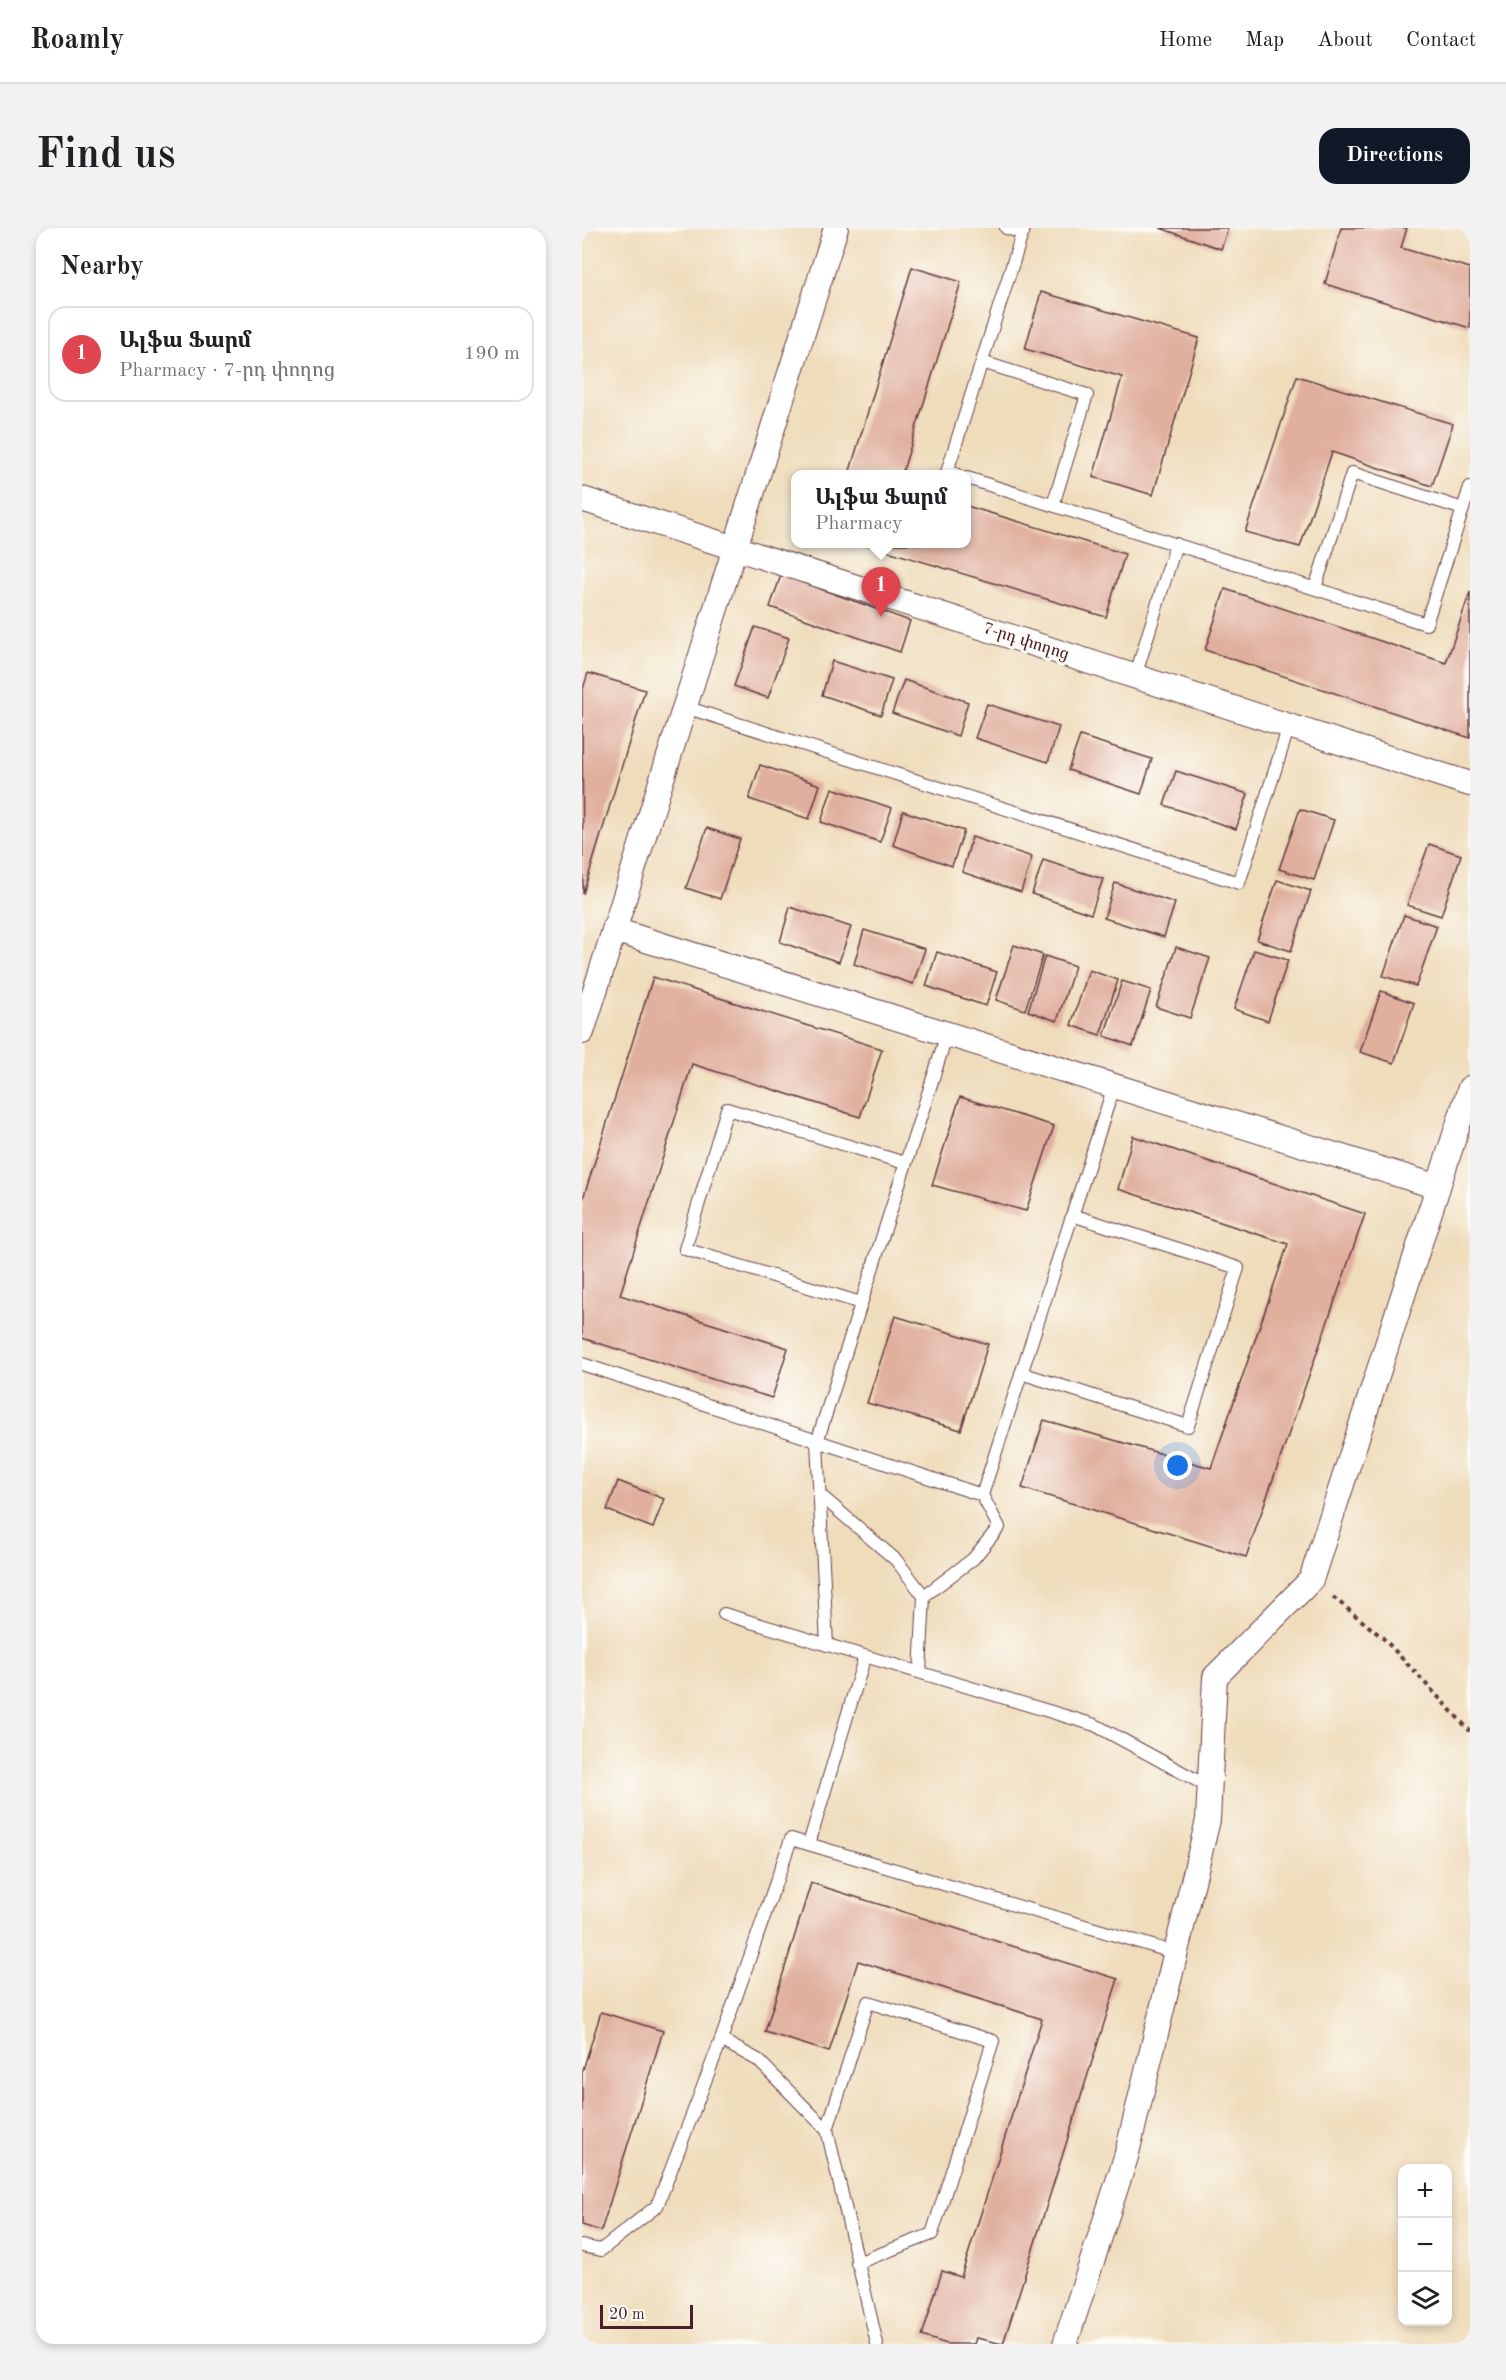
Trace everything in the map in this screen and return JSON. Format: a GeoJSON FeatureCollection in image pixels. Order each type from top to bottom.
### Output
{"type":"FeatureCollection","features":[{"type":"Feature","properties":{"kind":"street"},"geometry":{"type":"LineString","coordinates":[[582,1032],[836,228]]}},
{"type":"Feature","properties":{"kind":"street","name":"7-րդ փողոց"},"geometry":{"type":"LineString","coordinates":[[582,499],[1470,784]]}},
{"type":"Feature","properties":{"kind":"street"},"geometry":{"type":"LineString","coordinates":[[614,930],[1438,1187]]}},
{"type":"Feature","properties":{"kind":"street"},"geometry":{"type":"LineString","coordinates":[[1065,2344],[1126,2157],[1208,1820],[1215,1677],[1311,1580],[1470,1088]]}},
{"type":"Feature","properties":{"kind":"lane"},"geometry":{"type":"LineString","coordinates":[[948,470],[1024,231],[1006,228]]}},
{"type":"Feature","properties":{"kind":"lane"},"geometry":{"type":"LineString","coordinates":[[982,362],[1087,395],[1053,505]]}},
{"type":"Feature","properties":{"kind":"lane"},"geometry":{"type":"LineString","coordinates":[[1315,588],[1352,473],[1463,508]]}},
{"type":"Feature","properties":{"kind":"lane"},"geometry":{"type":"LineString","coordinates":[[971,480],[1426,624],[1470,487]]}},
{"type":"Feature","properties":{"kind":"lane"},"geometry":{"type":"LineString","coordinates":[[1135,677],[1176,544]]}},
{"type":"Feature","properties":{"kind":"lane"},"geometry":{"type":"LineString","coordinates":[[685,706],[1239,883],[1289,726]]}},
{"type":"Feature","properties":{"kind":"lane"},"geometry":{"type":"LineString","coordinates":[[827,1645],[817,1442],[947,1034]]}},
{"type":"Feature","properties":{"kind":"lane"},"geometry":{"type":"LineString","coordinates":[[982,1495],[1114,1086]]}},
{"type":"Feature","properties":{"kind":"lane"},"geometry":{"type":"LineString","coordinates":[[861,1303],[685,1249],[727,1109],[905,1163]]}},
{"type":"Feature","properties":{"kind":"lane"},"geometry":{"type":"LineString","coordinates":[[1021,1374],[1188,1426],[1238,1268],[1072,1215]]}},
{"type":"Feature","properties":{"kind":"lane"},"geometry":{"type":"LineString","coordinates":[[582,1364],[982,1495],[999,1527],[973,1559],[924,1596]]}},
{"type":"Feature","properties":{"kind":"lane"},"geometry":{"type":"LineString","coordinates":[[819,1494],[896,1560],[924,1596],[920,1672]]}},
{"type":"Feature","properties":{"kind":"lane"},"geometry":{"type":"LineString","coordinates":[[724,1614],[1095,1725],[1209,1787]]}},
{"type":"Feature","properties":{"kind":"lane"},"geometry":{"type":"LineString","coordinates":[[809,1844],[865,1656]]}},
{"type":"Feature","properties":{"kind":"lane"},"geometry":{"type":"LineString","coordinates":[[582,2246],[601,2250],[657,2206],[721,2040],[791,1839],[1176,1953]]}},
{"type":"Feature","properties":{"kind":"lane"},"geometry":{"type":"LineString","coordinates":[[857,2263],[932,2234],[993,2041],[868,2002],[827,2130],[857,2263],[877,2344]]}},
{"type":"Feature","properties":{"kind":"lane"},"geometry":{"type":"LineString","coordinates":[[721,2040],[758,2060],[827,2130]]}},
{"type":"Feature","properties":{"kind":"path"},"geometry":{"type":"LineString","coordinates":[[1311,1580],[1383,1638],[1470,1731]]}},
{"type":"Feature","properties":{"kind":"building"},"geometry":{"type":"Polygon","coordinates":[[[1160,228],[1228,228],[1221,249],[1160,228]]]}},
{"type":"Feature","properties":{"kind":"building"},"geometry":{"type":"Polygon","coordinates":[[[1341,228],[1407,228],[1401,248],[1470,268],[1470,328],[1325,284],[1341,228]]]}},
{"type":"Feature","properties":{"kind":"building"},"geometry":{"type":"Polygon","coordinates":[[[912,267],[961,282],[903,470],[850,470],[912,267]]]}},
{"type":"Feature","properties":{"kind":"building"},"geometry":{"type":"Polygon","coordinates":[[[1041,292],[1199,338],[1153,495],[1093,477],[1122,377],[1025,349],[1041,292]]]}},
{"type":"Feature","properties":{"kind":"building"},"geometry":{"type":"Polygon","coordinates":[[[1297,376],[1453,424],[1432,486],[1332,452],[1300,547],[1245,532],[1297,376]]]}},
{"type":"Feature","properties":{"kind":"building"},"geometry":{"type":"Polygon","coordinates":[[[971,507],[1125,554],[1106,617],[877,548],[971,548],[971,507]]]}},
{"type":"Feature","properties":{"kind":"building"},"geometry":{"type":"Polygon","coordinates":[[[781,575],[910,621],[900,652],[770,607],[781,575]]]}},
{"type":"Feature","properties":{"kind":"building"},"geometry":{"type":"Polygon","coordinates":[[[1225,589],[1446,663],[1470,592],[1470,738],[1205,650],[1225,589]]]}},
{"type":"Feature","properties":{"kind":"building"},"geometry":{"type":"Polygon","coordinates":[[[755,627],[789,638],[768,698],[734,686],[755,627]]]}},
{"type":"Feature","properties":{"kind":"building"},"geometry":{"type":"Polygon","coordinates":[[[832,661],[892,680],[881,715],[822,695],[832,661]]]}},
{"type":"Feature","properties":{"kind":"building"},"geometry":{"type":"Polygon","coordinates":[[[588,673],[645,690],[583,894],[582,692],[588,673]]]}},
{"type":"Feature","properties":{"kind":"building"},"geometry":{"type":"Polygon","coordinates":[[[904,680],[968,702],[958,736],[892,713],[904,680]]]}},
{"type":"Feature","properties":{"kind":"building"},"geometry":{"type":"Polygon","coordinates":[[[987,704],[1059,727],[1048,762],[975,738],[987,704]]]}},
{"type":"Feature","properties":{"kind":"building"},"geometry":{"type":"Polygon","coordinates":[[[1080,736],[1152,759],[1141,794],[1068,770],[1080,736]]]}},
{"type":"Feature","properties":{"kind":"building"},"geometry":{"type":"Polygon","coordinates":[[[760,765],[820,785],[809,819],[749,799],[760,765]]]}},
{"type":"Feature","properties":{"kind":"building"},"geometry":{"type":"Polygon","coordinates":[[[1176,771],[1248,794],[1236,829],[1164,805],[1176,771]]]}},
{"type":"Feature","properties":{"kind":"building"},"geometry":{"type":"Polygon","coordinates":[[[832,788],[892,808],[880,842],[821,822],[832,788]]]}},
{"type":"Feature","properties":{"kind":"building"},"geometry":{"type":"Polygon","coordinates":[[[1300,809],[1334,820],[1314,880],[1279,869],[1300,809]]]}},
{"type":"Feature","properties":{"kind":"building"},"geometry":{"type":"Polygon","coordinates":[[[903,811],[964,831],[952,866],[893,845],[903,811]]]}},
{"type":"Feature","properties":{"kind":"building"},"geometry":{"type":"Polygon","coordinates":[[[707,828],[740,839],[720,899],[686,888],[707,828]]]}},
{"type":"Feature","properties":{"kind":"building"},"geometry":{"type":"Polygon","coordinates":[[[972,837],[1032,857],[1021,892],[962,872],[972,837]]]}},
{"type":"Feature","properties":{"kind":"building"},"geometry":{"type":"Polygon","coordinates":[[[1429,844],[1461,855],[1441,916],[1407,905],[1429,844]]]}},
{"type":"Feature","properties":{"kind":"building"},"geometry":{"type":"Polygon","coordinates":[[[1043,860],[1103,879],[1091,914],[1032,894],[1043,860]]]}},
{"type":"Feature","properties":{"kind":"building"},"geometry":{"type":"Polygon","coordinates":[[[1277,880],[1311,891],[1291,951],[1257,940],[1277,880]]]}},
{"type":"Feature","properties":{"kind":"building"},"geometry":{"type":"Polygon","coordinates":[[[1115,883],[1175,903],[1164,937],[1104,918],[1115,883]]]}},
{"type":"Feature","properties":{"kind":"building"},"geometry":{"type":"Polygon","coordinates":[[[790,907],[851,927],[839,962],[780,942],[790,907]]]}},
{"type":"Feature","properties":{"kind":"building"},"geometry":{"type":"Polygon","coordinates":[[[1404,915],[1437,926],[1416,986],[1383,976],[1404,915]]]}},
{"type":"Feature","properties":{"kind":"building"},"geometry":{"type":"Polygon","coordinates":[[[864,930],[925,949],[913,984],[854,964],[864,930]]]}},
{"type":"Feature","properties":{"kind":"building"},"geometry":{"type":"Polygon","coordinates":[[[1014,945],[1043,955],[1025,1010],[996,1000],[1014,945]]]}},
{"type":"Feature","properties":{"kind":"building"},"geometry":{"type":"Polygon","coordinates":[[[1176,947],[1210,958],[1190,1018],[1156,1007],[1176,947]]]}},
{"type":"Feature","properties":{"kind":"building"},"geometry":{"type":"Polygon","coordinates":[[[1254,950],[1288,960],[1268,1021],[1234,1009],[1254,950]]]}},
{"type":"Feature","properties":{"kind":"building"},"geometry":{"type":"Polygon","coordinates":[[[937,952],[997,972],[986,1006],[926,986],[937,952]]]}},
{"type":"Feature","properties":{"kind":"building"},"geometry":{"type":"Polygon","coordinates":[[[1045,956],[1075,966],[1057,1021],[1028,1011],[1045,956]]]}},
{"type":"Feature","properties":{"kind":"building"},"geometry":{"type":"Polygon","coordinates":[[[1089,970],[1118,980],[1100,1035],[1071,1025],[1089,970]]]}},
{"type":"Feature","properties":{"kind":"building"},"geometry":{"type":"Polygon","coordinates":[[[653,977],[882,1049],[860,1117],[692,1064],[620,1295],[788,1348],[772,1398],[582,1338],[582,1202],[653,977]]]}},
{"type":"Feature","properties":{"kind":"building"},"geometry":{"type":"Polygon","coordinates":[[[1122,981],[1151,990],[1133,1046],[1104,1036],[1122,981]]]}},
{"type":"Feature","properties":{"kind":"building"},"geometry":{"type":"Polygon","coordinates":[[[1381,991],[1414,1003],[1394,1063],[1360,1052],[1381,991]]]}},
{"type":"Feature","properties":{"kind":"building"},"geometry":{"type":"Polygon","coordinates":[[[960,1097],[1054,1126],[1026,1211],[932,1185],[960,1097]]]}},
{"type":"Feature","properties":{"kind":"building"},"geometry":{"type":"Polygon","coordinates":[[[1133,1136],[1365,1214],[1246,1557],[1022,1488],[1044,1420],[1211,1468],[1288,1244],[1118,1189],[1133,1136]]]}},
{"type":"Feature","properties":{"kind":"building"},"geometry":{"type":"Polygon","coordinates":[[[895,1316],[988,1344],[961,1430],[867,1403],[895,1316]]]}},
{"type":"Feature","properties":{"kind":"building"},"geometry":{"type":"Polygon","coordinates":[[[618,1481],[664,1499],[653,1528],[607,1510],[618,1481]]]}},
{"type":"Feature","properties":{"kind":"building"},"geometry":{"type":"Polygon","coordinates":[[[811,1883],[1118,1979],[1003,2344],[976,2338],[974,2344],[947,2344],[922,2336],[942,2271],[961,2277],[1042,2019],[858,1961],[829,2052],[765,2032],[811,1883]]]}},
{"type":"Feature","properties":{"kind":"building"},"geometry":{"type":"Polygon","coordinates":[[[601,2012],[663,2031],[601,2231],[582,2225],[582,2073],[601,2012]]]}},
{"type":"Feature","properties":{"kind":"place","name":"Ալֆա Ֆարմ"},"geometry":{"type":"Point","coordinates":[881,617]}}]}
